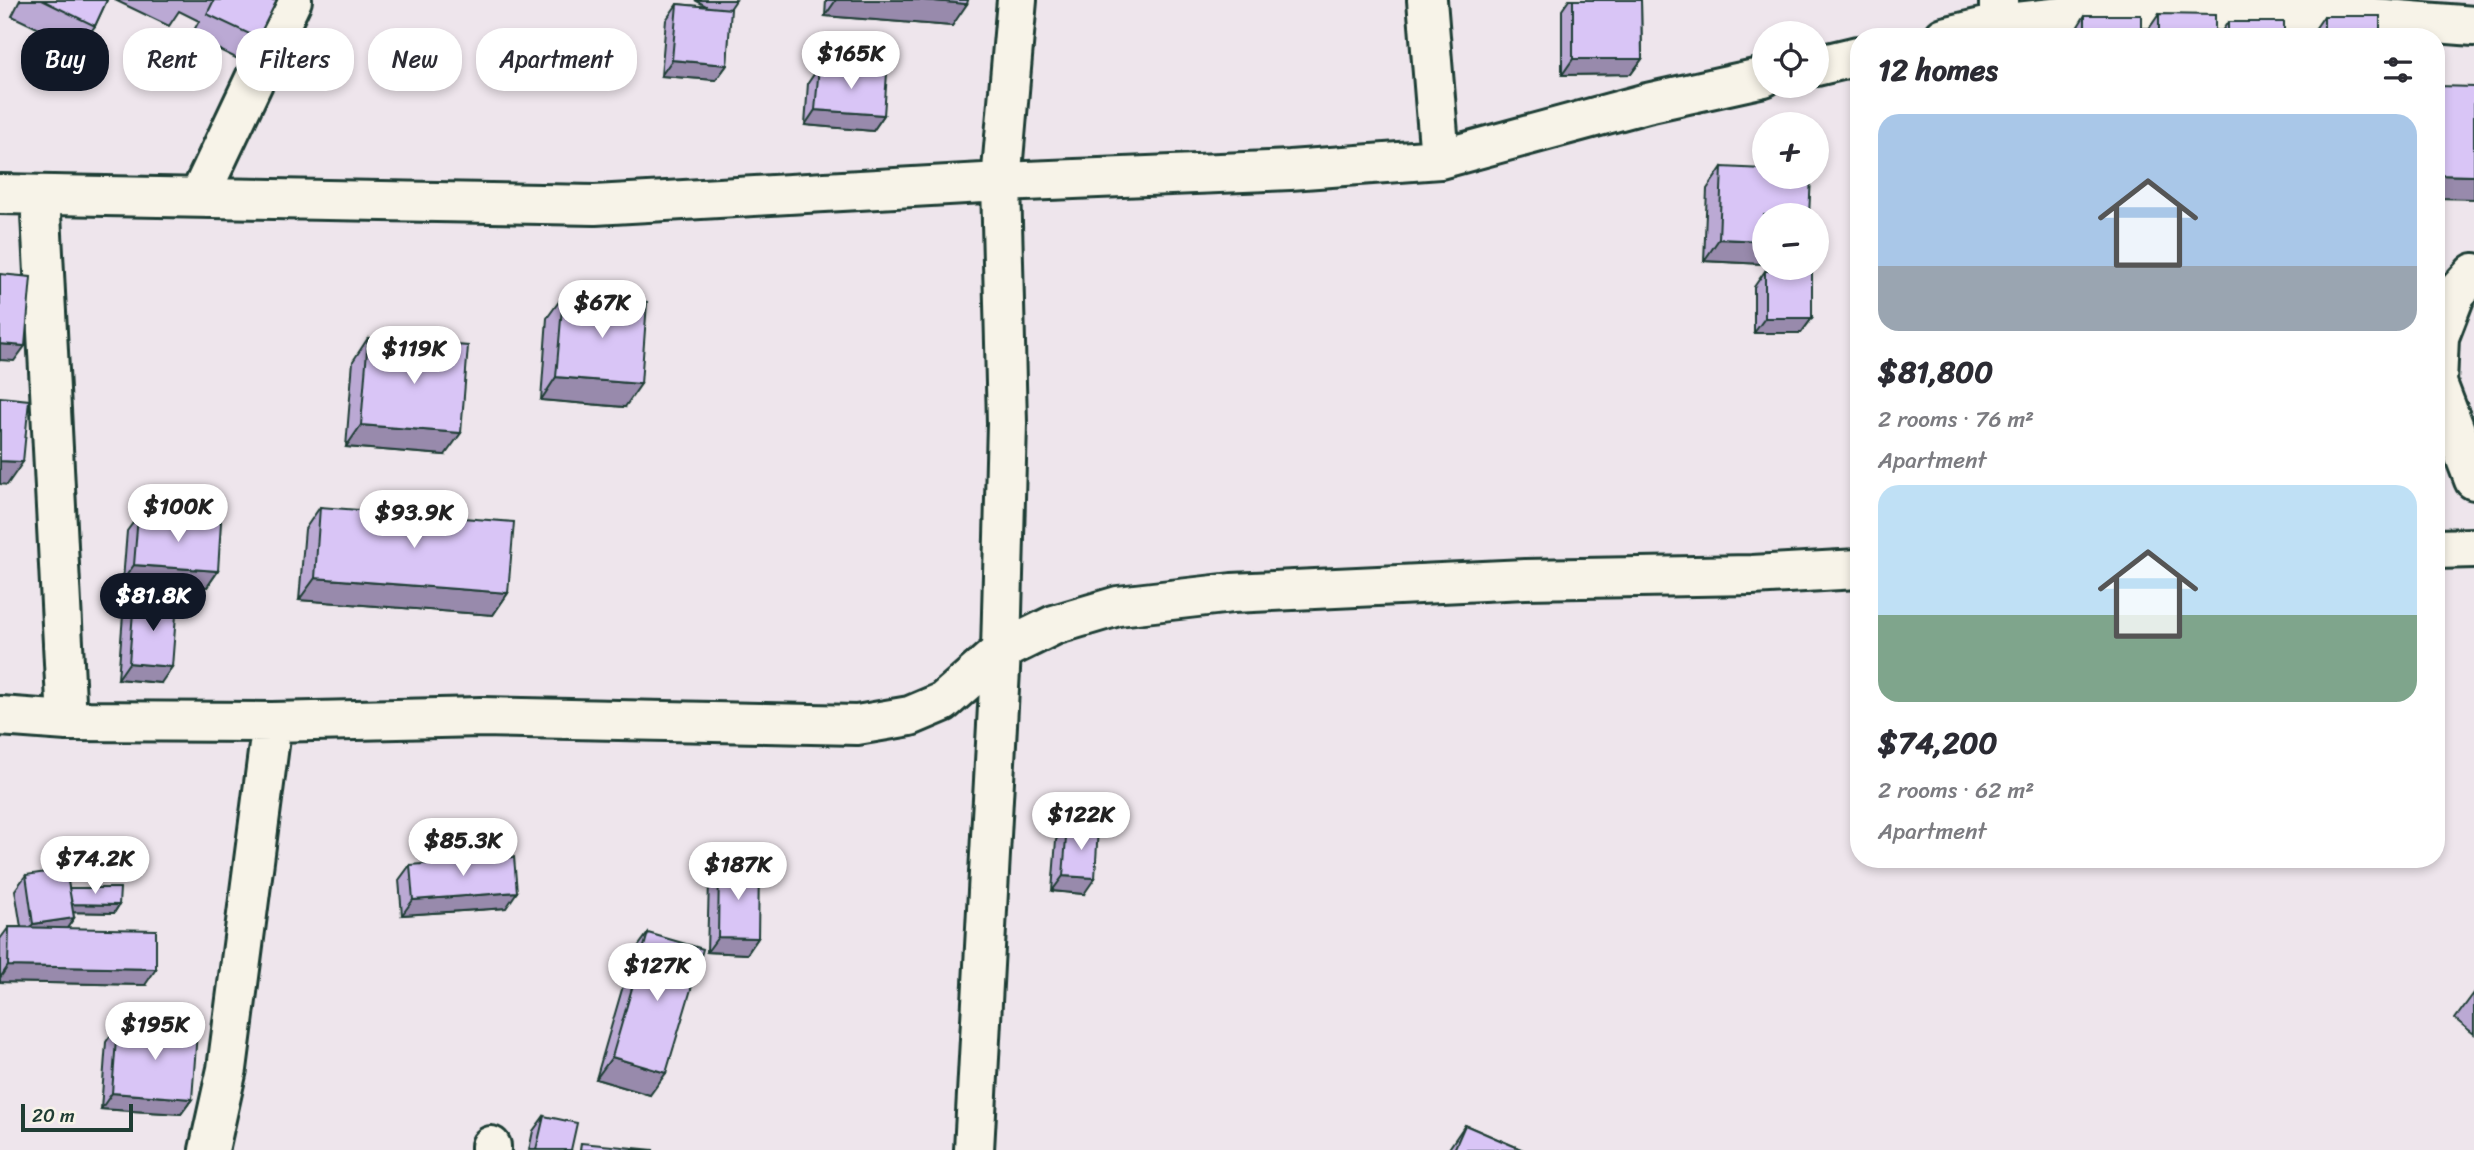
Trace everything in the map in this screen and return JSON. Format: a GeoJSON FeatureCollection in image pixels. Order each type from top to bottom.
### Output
{"type":"FeatureCollection","features":[{"type":"Feature","properties":{"kind":"street"},"geometry":{"type":"LineString","coordinates":[[199,197],[292,0]]}},
{"type":"Feature","properties":{"kind":"street"},"geometry":{"type":"LineString","coordinates":[[974,1150],[1001,651],[1007,423],[1001,182],[1017,0]]}},
{"type":"Feature","properties":{"kind":"street"},"geometry":{"type":"LineString","coordinates":[[1427,0],[1440,159]]}},
{"type":"Feature","properties":{"kind":"street"},"geometry":{"type":"LineString","coordinates":[[1964,28],[1999,12],[2142,8],[2335,15],[2474,26]]}},
{"type":"Feature","properties":{"kind":"street"},"geometry":{"type":"LineString","coordinates":[[1829,63],[1850,58]]}},
{"type":"Feature","properties":{"kind":"street"},"geometry":{"type":"LineString","coordinates":[[0,194],[595,205],[1001,182],[1290,170],[1440,159],[1647,103],[1752,80]]}},
{"type":"Feature","properties":{"kind":"street"},"geometry":{"type":"LineString","coordinates":[[40,195],[67,721]]}},
{"type":"Feature","properties":{"kind":"street"},"geometry":{"type":"LineString","coordinates":[[2445,321],[2456,293],[2474,273]]}},
{"type":"Feature","properties":{"kind":"street"},"geometry":{"type":"LineString","coordinates":[[2445,404],[2474,480]]}},
{"type":"Feature","properties":{"kind":"street"},"geometry":{"type":"LineString","coordinates":[[2445,550],[2474,548]]}},
{"type":"Feature","properties":{"kind":"street"},"geometry":{"type":"LineString","coordinates":[[0,716],[67,721],[272,722],[481,717],[858,725],[910,716],[943,702],[1001,651],[1054,625],[1118,606],[1232,593],[1525,579],[1752,575],[1850,569]]}},
{"type":"Feature","properties":{"kind":"street"},"geometry":{"type":"LineString","coordinates":[[209,1150],[227,1069],[272,722]]}},
{"type":"Feature","properties":{"kind":"building"},"geometry":{"type":"Polygon","coordinates":[[[42,0],[107,0],[95,26],[42,0]]]}},
{"type":"Feature","properties":{"kind":"building"},"geometry":{"type":"Polygon","coordinates":[[[214,0],[277,0],[263,28],[237,28],[207,14],[214,0]]]}},
{"type":"Feature","properties":{"kind":"building"},"geometry":{"type":"Polygon","coordinates":[[[923,0],[968,0],[967,4],[923,0]]]}},
{"type":"Feature","properties":{"kind":"building"},"geometry":{"type":"Polygon","coordinates":[[[1573,0],[1641,0],[1642,59],[1573,59],[1573,0]]]}},
{"type":"Feature","properties":{"kind":"building"},"geometry":{"type":"Polygon","coordinates":[[[677,4],[731,9],[727,65],[672,60],[677,4]]]}},
{"type":"Feature","properties":{"kind":"building"},"geometry":{"type":"Polygon","coordinates":[[[2159,14],[2215,15],[2215,28],[2159,28],[2159,14]]]}},
{"type":"Feature","properties":{"kind":"building"},"geometry":{"type":"Polygon","coordinates":[[[2085,15],[2141,15],[2141,28],[2085,28],[2085,15]]]}},
{"type":"Feature","properties":{"kind":"building"},"geometry":{"type":"Polygon","coordinates":[[[2324,16],[2380,16],[2380,28],[2324,28],[2324,16]]]}},
{"type":"Feature","properties":{"kind":"building"},"geometry":{"type":"Polygon","coordinates":[[[2228,22],[2284,22],[2284,28],[2228,28],[2228,22]]]}},
{"type":"Feature","properties":{"kind":"building"},"geometry":{"type":"Polygon","coordinates":[[[819,67],[887,73],[884,115],[815,110],[819,67]]]}},
{"type":"Feature","properties":{"kind":"building"},"geometry":{"type":"Polygon","coordinates":[[[2445,86],[2474,87],[2474,176],[2445,175],[2445,86]]]}},
{"type":"Feature","properties":{"kind":"building"},"geometry":{"type":"Polygon","coordinates":[[[1722,167],[1752,168],[1752,189],[1810,189],[1810,203],[1752,203],[1752,240],[1719,239],[1722,167]]]}},
{"type":"Feature","properties":{"kind":"building"},"geometry":{"type":"Polygon","coordinates":[[[0,274],[31,277],[25,346],[0,344],[0,274]]]}},
{"type":"Feature","properties":{"kind":"building"},"geometry":{"type":"Polygon","coordinates":[[[1765,280],[1812,280],[1812,318],[1765,318],[1765,280]]]}},
{"type":"Feature","properties":{"kind":"building"},"geometry":{"type":"Polygon","coordinates":[[[563,296],[647,302],[641,384],[556,377],[563,296]]]}},
{"type":"Feature","properties":{"kind":"building"},"geometry":{"type":"Polygon","coordinates":[[[368,338],[468,346],[461,433],[361,425],[368,338]]]}},
{"type":"Feature","properties":{"kind":"building"},"geometry":{"type":"Polygon","coordinates":[[[0,397],[29,400],[23,462],[0,461],[0,397]]]}},
{"type":"Feature","properties":{"kind":"building"},"geometry":{"type":"Polygon","coordinates":[[[320,507],[514,522],[508,593],[315,578],[320,507]]]}},
{"type":"Feature","properties":{"kind":"building"},"geometry":{"type":"Polygon","coordinates":[[[138,516],[221,522],[218,571],[134,565],[138,516]]]}},
{"type":"Feature","properties":{"kind":"building"},"geometry":{"type":"Polygon","coordinates":[[[134,599],[177,602],[172,667],[129,663],[134,599]]]}},
{"type":"Feature","properties":{"kind":"building"},"geometry":{"type":"Polygon","coordinates":[[[1067,825],[1098,827],[1095,878],[1063,876],[1067,825]]]}},
{"type":"Feature","properties":{"kind":"building"},"geometry":{"type":"Polygon","coordinates":[[[514,857],[517,892],[413,900],[410,865],[514,857]]]}},
{"type":"Feature","properties":{"kind":"building"},"geometry":{"type":"Polygon","coordinates":[[[719,866],[759,867],[758,938],[718,937],[719,866]]]}},
{"type":"Feature","properties":{"kind":"building"},"geometry":{"type":"Polygon","coordinates":[[[66,869],[74,918],[33,924],[26,875],[66,869]]]}},
{"type":"Feature","properties":{"kind":"building"},"geometry":{"type":"Polygon","coordinates":[[[69,888],[120,888],[119,905],[72,904],[69,888]]]}},
{"type":"Feature","properties":{"kind":"building"},"geometry":{"type":"Polygon","coordinates":[[[9,927],[156,930],[156,969],[8,966],[9,927]]]}},
{"type":"Feature","properties":{"kind":"building"},"geometry":{"type":"Polygon","coordinates":[[[648,933],[703,949],[666,1073],[612,1057],[648,933]]]}},
{"type":"Feature","properties":{"kind":"building"},"geometry":{"type":"Polygon","coordinates":[[[117,1026],[197,1032],[192,1099],[112,1093],[117,1026]]]}},
{"type":"Feature","properties":{"kind":"building"},"geometry":{"type":"Polygon","coordinates":[[[544,1116],[577,1123],[571,1150],[536,1150],[544,1116]]]}},
{"type":"Feature","properties":{"kind":"building"},"geometry":{"type":"Polygon","coordinates":[[[1465,1125],[1523,1150],[1454,1150],[1465,1125]]]}},
{"type":"Feature","properties":{"kind":"building"},"geometry":{"type":"Polygon","coordinates":[[[581,1143],[654,1150],[580,1150],[581,1143]]]}}]}
